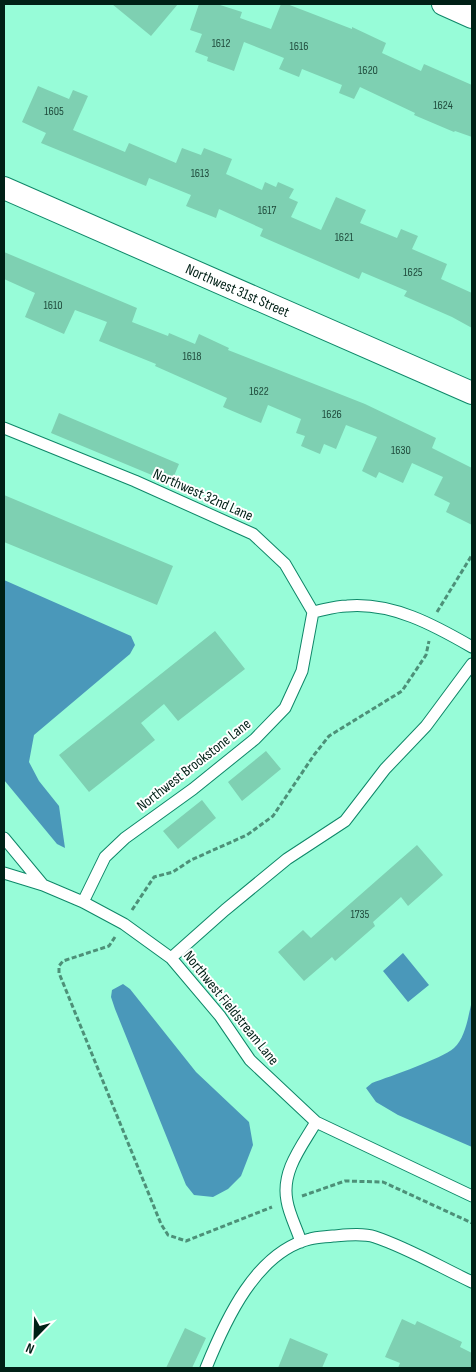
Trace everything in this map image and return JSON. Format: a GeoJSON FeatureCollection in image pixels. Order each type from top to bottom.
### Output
{"type":"FeatureCollection","features":[{"type":"Feature","properties":{"kind":"street"},"geometry":{"type":"LineString","coordinates":[[443,4],[472,17]]}},
{"type":"Feature","properties":{"kind":"street","name":"Northwest 31st Street"},"geometry":{"type":"LineString","coordinates":[[4,188],[472,393]]}},
{"type":"Feature","properties":{"kind":"lane","name":"Northwest 32nd Lane"},"geometry":{"type":"LineString","coordinates":[[4,428],[135,481],[253,534],[285,564],[313,612]]}},
{"type":"Feature","properties":{"kind":"lane"},"geometry":{"type":"LineString","coordinates":[[313,612],[347,605],[389,609],[423,620],[429,625],[472,646]]}},
{"type":"Feature","properties":{"kind":"lane","name":"Northwest Brookstone Lane"},"geometry":{"type":"LineString","coordinates":[[83,902],[106,857],[125,838],[193,789],[255,739],[284,708],[302,671],[313,612]]}},
{"type":"Feature","properties":{"kind":"lane"},"geometry":{"type":"LineString","coordinates":[[171,958],[224,910],[287,859],[345,821],[385,769],[426,726],[472,664]]}},
{"type":"Feature","properties":{"kind":"lane","name":"Northwest Fieldstream Lane"},"geometry":{"type":"LineString","coordinates":[[4,838],[43,885]]}},
{"type":"Feature","properties":{"kind":"lane","name":"Northwest Fieldstream Lane"},"geometry":{"type":"LineString","coordinates":[[4,873],[43,885],[83,902],[124,924],[171,958],[220,1016],[250,1060],[316,1122],[472,1196]]}},
{"type":"Feature","properties":{"kind":"lane"},"geometry":{"type":"LineString","coordinates":[[301,1242],[287,1202],[286,1186],[292,1162],[316,1122]]}},
{"type":"Feature","properties":{"kind":"lane"},"geometry":{"type":"LineString","coordinates":[[206,1368],[232,1312],[250,1283],[268,1263],[301,1242],[312,1238],[346,1235],[374,1237],[472,1282]]}},
{"type":"Feature","properties":{"kind":"path"},"geometry":{"type":"LineString","coordinates":[[472,555],[429,625],[429,648],[402,691],[329,736],[273,816],[247,835],[191,860],[172,872],[154,877],[109,946],[63,961],[59,966],[59,973],[161,1224],[168,1235],[186,1241],[345,1180],[383,1182],[472,1223]]}},
{"type":"Feature","properties":{"kind":"water"},"geometry":{"type":"Polygon","coordinates":[[[4,580],[131,636],[135,645],[130,654],[34,735],[29,762],[39,781],[59,806],[65,848],[57,844],[4,780],[4,580]]]}},
{"type":"Feature","properties":{"kind":"water"},"geometry":{"type":"Polygon","coordinates":[[[403,953],[429,985],[408,1002],[383,971],[403,953]]]}},
{"type":"Feature","properties":{"kind":"water"},"geometry":{"type":"Polygon","coordinates":[[[123,984],[130,989],[196,1072],[249,1122],[253,1145],[241,1176],[228,1189],[213,1197],[194,1195],[186,1185],[111,997],[112,990],[123,984]]]}},
{"type":"Feature","properties":{"kind":"water"},"geometry":{"type":"Polygon","coordinates":[[[472,1001],[472,1147],[398,1115],[376,1102],[366,1088],[372,1083],[427,1062],[454,1048],[464,1032],[472,1001]]]}},
{"type":"Feature","properties":{"kind":"building"},"geometry":{"type":"Polygon","coordinates":[[[112,4],[178,4],[151,36],[112,4]]]}},
{"type":"Feature","properties":{"kind":"building"},"geometry":{"type":"Polygon","coordinates":[[[199,4],[217,4],[242,12],[240,18],[271,29],[281,4],[287,4],[352,29],[352,27],[386,43],[382,53],[421,71],[424,64],[472,85],[472,137],[454,132],[414,115],[415,113],[360,87],[354,99],[339,93],[342,85],[302,69],[299,77],[279,69],[284,58],[244,42],[234,71],[207,61],[208,57],[195,52],[202,34],[190,30],[199,4]]]}},
{"type":"Feature","properties":{"kind":"building"},"geometry":{"type":"Polygon","coordinates":[[[38,86],[69,99],[73,90],[88,96],[73,130],[125,152],[129,143],[176,163],[182,148],[201,155],[204,148],[232,159],[226,174],[262,190],[265,182],[276,187],[278,182],[294,189],[289,198],[298,202],[291,217],[321,230],[336,197],[366,210],[360,223],[397,238],[401,229],[418,236],[412,249],[447,264],[441,279],[472,293],[472,328],[404,296],[407,291],[362,272],[359,279],[260,236],[263,229],[219,209],[216,218],[186,206],[191,195],[149,178],[146,186],[41,143],[46,133],[22,122],[38,86]]]}},
{"type":"Feature","properties":{"kind":"building"},"geometry":{"type":"Polygon","coordinates":[[[4,252],[137,308],[132,322],[168,336],[169,333],[195,344],[199,334],[229,348],[228,350],[365,404],[436,438],[432,448],[472,468],[472,525],[446,512],[450,503],[434,495],[443,477],[412,463],[403,483],[379,472],[376,478],[362,471],[377,437],[346,425],[336,449],[324,444],[320,454],[301,446],[305,436],[296,433],[301,419],[268,405],[261,423],[223,407],[227,398],[155,366],[156,364],[99,341],[107,322],[75,310],[64,334],[25,317],[35,293],[4,279],[4,252]]]}},
{"type":"Feature","properties":{"kind":"building"},"geometry":{"type":"Polygon","coordinates":[[[59,413],[179,464],[171,483],[51,433],[59,413]]]}},
{"type":"Feature","properties":{"kind":"building"},"geometry":{"type":"Polygon","coordinates":[[[4,495],[173,566],[157,605],[4,542],[4,495]]]}},
{"type":"Feature","properties":{"kind":"building"},"geometry":{"type":"Polygon","coordinates":[[[215,631],[245,669],[178,721],[164,704],[141,723],[155,740],[89,792],[59,755],[215,631]]]}},
{"type":"Feature","properties":{"kind":"building"},"geometry":{"type":"Polygon","coordinates":[[[266,751],[281,769],[242,801],[228,782],[266,751]]]}},
{"type":"Feature","properties":{"kind":"building"},"geometry":{"type":"Polygon","coordinates":[[[202,800],[216,818],[178,849],[163,831],[202,800]]]}},
{"type":"Feature","properties":{"kind":"building"},"geometry":{"type":"Polygon","coordinates":[[[417,845],[443,875],[408,906],[401,897],[373,922],[375,926],[335,961],[332,957],[304,981],[278,952],[303,930],[311,938],[417,845]]]}},
{"type":"Feature","properties":{"kind":"building"},"geometry":{"type":"Polygon","coordinates":[[[402,1319],[415,1325],[417,1321],[462,1342],[460,1347],[472,1353],[472,1368],[398,1368],[400,1363],[385,1357],[402,1319]]]}},
{"type":"Feature","properties":{"kind":"building"},"geometry":{"type":"Polygon","coordinates":[[[185,1328],[206,1338],[192,1368],[166,1368],[185,1328]]]}},
{"type":"Feature","properties":{"kind":"building"},"geometry":{"type":"Polygon","coordinates":[[[290,1338],[328,1354],[322,1368],[278,1368],[290,1338]]]}}]}
